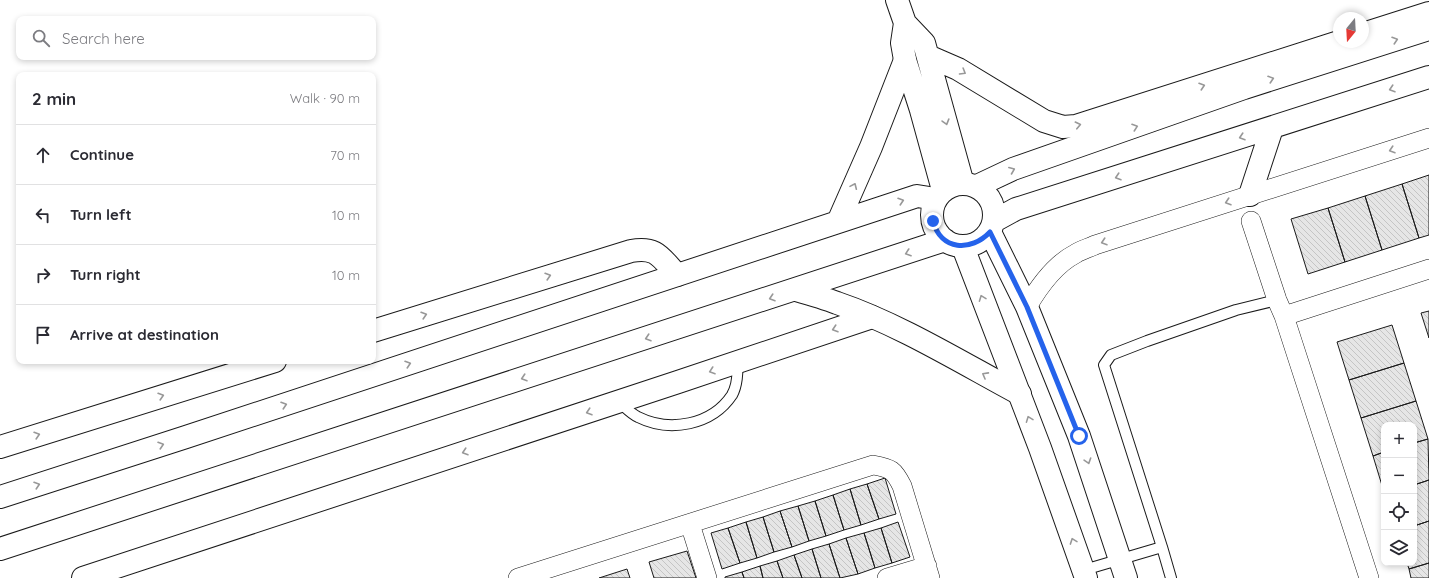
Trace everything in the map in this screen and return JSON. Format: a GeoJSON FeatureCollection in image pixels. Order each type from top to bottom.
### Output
{"type":"FeatureCollection","features":[{"type":"Feature","properties":{"kind":"main road"},"geometry":{"type":"LineString","coordinates":[[897,0],[905,23],[924,43],[928,56],[955,190]]}},
{"type":"Feature","properties":{"kind":"main road"},"geometry":{"type":"LineString","coordinates":[[1369,32],[1429,13]]}},
{"type":"Feature","properties":{"kind":"main road"},"geometry":{"type":"LineString","coordinates":[[905,23],[902,43],[905,60],[921,110],[955,190]]}},
{"type":"Feature","properties":{"kind":"main road"},"geometry":{"type":"LineString","coordinates":[[928,56],[958,69],[1044,121],[1063,127],[1076,126],[1429,29]]}},
{"type":"Feature","properties":{"kind":"main road"},"geometry":{"type":"LineString","coordinates":[[0,497],[917,196],[955,190],[1013,169],[1333,44]]}},
{"type":"Feature","properties":{"kind":"main road"},"geometry":{"type":"LineString","coordinates":[[838,222],[871,147],[905,60]]}},
{"type":"Feature","properties":{"kind":"main road"},"geometry":{"type":"LineString","coordinates":[[992,226],[1016,209],[1429,77]]}},
{"type":"Feature","properties":{"kind":"main road"},"geometry":{"type":"LineString","coordinates":[[1250,195],[1272,128]]}},
{"type":"Feature","properties":{"kind":"main road"},"geometry":{"type":"LineString","coordinates":[[0,549],[218,476],[796,290],[952,243],[965,246],[984,239],[992,226],[995,212],[993,204],[986,193],[955,190],[932,210],[933,221],[937,232],[952,243],[963,247],[1020,394],[1085,574]]}},
{"type":"Feature","properties":{"kind":"main road"},"geometry":{"type":"LineString","coordinates":[[992,226],[1027,307],[1079,436],[1123,569]]}},
{"type":"Feature","properties":{"kind":"main road"},"geometry":{"type":"LineString","coordinates":[[376,330],[643,248],[655,251],[677,275]]}},
{"type":"Feature","properties":{"kind":"main road"},"geometry":{"type":"LineString","coordinates":[[796,290],[838,303],[872,317],[1020,394]]}},
{"type":"Feature","properties":{"kind":"main road"},"geometry":{"type":"LineString","coordinates":[[83,578],[619,402],[872,317]]}},
{"type":"Feature","properties":{"kind":"main road"},"geometry":{"type":"LineString","coordinates":[[0,446],[265,364]]}},
{"type":"Feature","properties":{"kind":"street"},"geometry":{"type":"LineString","coordinates":[[1027,307],[1036,292],[1060,264],[1075,254],[1095,245],[1429,138]]}},
{"type":"Feature","properties":{"kind":"street"},"geometry":{"type":"LineString","coordinates":[[1251,221],[1369,578]]}},
{"type":"Feature","properties":{"kind":"street"},"geometry":{"type":"LineString","coordinates":[[1281,308],[1429,269]]}},
{"type":"Feature","properties":{"kind":"street"},"geometry":{"type":"LineString","coordinates":[[518,578],[556,572],[690,524],[873,465],[886,467],[895,472],[902,486],[928,572],[887,578]]}},
{"type":"Feature","properties":{"kind":"street"},"geometry":{"type":"LineString","coordinates":[[690,524],[707,578]]}},
{"type":"Feature","properties":{"kind":"lane"},"geometry":{"type":"LineString","coordinates":[[1172,578],[1104,365],[1111,355],[1236,310],[1281,308]]}},
{"type":"Feature","properties":{"kind":"lane"},"geometry":{"type":"LineString","coordinates":[[619,402],[637,417],[653,423],[676,426],[697,422],[721,408],[733,394],[738,374],[737,362]]}},
{"type":"Feature","properties":{"kind":"lane"},"geometry":{"type":"LineString","coordinates":[[1085,574],[1123,569],[1162,547]]}},
{"type":"Feature","properties":{"kind":"building"},"geometry":{"type":"Polygon","coordinates":[[[1429,175],[1429,235],[1419,238],[1402,184],[1429,175]]]}},
{"type":"Feature","properties":{"kind":"building"},"geometry":{"type":"Polygon","coordinates":[[[1402,184],[1419,238],[1382,250],[1365,196],[1402,184]]]}},
{"type":"Feature","properties":{"kind":"building"},"geometry":{"type":"Polygon","coordinates":[[[1365,196],[1382,250],[1345,262],[1328,208],[1365,196]]]}},
{"type":"Feature","properties":{"kind":"building"},"geometry":{"type":"Polygon","coordinates":[[[1328,208],[1345,262],[1308,274],[1291,219],[1328,208]]]}},
{"type":"Feature","properties":{"kind":"building"},"geometry":{"type":"Polygon","coordinates":[[[1429,311],[1429,338],[1421,313],[1429,311]]]}},
{"type":"Feature","properties":{"kind":"building"},"geometry":{"type":"Polygon","coordinates":[[[1392,325],[1404,363],[1349,380],[1337,342],[1392,325]]]}},
{"type":"Feature","properties":{"kind":"building"},"geometry":{"type":"Polygon","coordinates":[[[1404,363],[1416,401],[1361,418],[1349,380],[1404,363]]]}},
{"type":"Feature","properties":{"kind":"building"},"geometry":{"type":"Polygon","coordinates":[[[1416,401],[1428,439],[1417,442],[1417,422],[1381,422],[1381,453],[1373,456],[1361,418],[1416,401]]]}},
{"type":"Feature","properties":{"kind":"building"},"geometry":{"type":"Polygon","coordinates":[[[1428,439],[1429,480],[1417,484],[1417,458],[1417,442],[1428,439]]]}},
{"type":"Feature","properties":{"kind":"building"},"geometry":{"type":"Polygon","coordinates":[[[1381,453],[1381,482],[1373,456],[1381,453]]]}},
{"type":"Feature","properties":{"kind":"building"},"geometry":{"type":"Polygon","coordinates":[[[885,478],[896,514],[879,519],[867,484],[885,478]]]}},
{"type":"Feature","properties":{"kind":"building"},"geometry":{"type":"Polygon","coordinates":[[[1429,480],[1429,521],[1417,525],[1417,494],[1417,484],[1429,480]]]}},
{"type":"Feature","properties":{"kind":"building"},"geometry":{"type":"Polygon","coordinates":[[[867,484],[879,519],[861,525],[850,489],[867,484]]]}},
{"type":"Feature","properties":{"kind":"building"},"geometry":{"type":"Polygon","coordinates":[[[850,489],[861,525],[844,530],[833,495],[850,489]]]}},
{"type":"Feature","properties":{"kind":"building"},"geometry":{"type":"Polygon","coordinates":[[[833,495],[844,530],[826,536],[815,501],[833,495]]]}},
{"type":"Feature","properties":{"kind":"building"},"geometry":{"type":"Polygon","coordinates":[[[815,501],[826,536],[809,541],[798,506],[815,501]]]}},
{"type":"Feature","properties":{"kind":"building"},"geometry":{"type":"Polygon","coordinates":[[[798,506],[809,541],[792,547],[780,511],[798,506]]]}},
{"type":"Feature","properties":{"kind":"building"},"geometry":{"type":"Polygon","coordinates":[[[780,511],[792,547],[774,552],[763,517],[780,511]]]}},
{"type":"Feature","properties":{"kind":"building"},"geometry":{"type":"Polygon","coordinates":[[[763,517],[774,552],[757,558],[746,522],[763,517]]]}},
{"type":"Feature","properties":{"kind":"building"},"geometry":{"type":"Polygon","coordinates":[[[1429,521],[1429,563],[1409,569],[1408,566],[1417,566],[1417,525],[1429,521]]]}},
{"type":"Feature","properties":{"kind":"building"},"geometry":{"type":"Polygon","coordinates":[[[746,522],[757,558],[740,563],[728,528],[746,522]]]}},
{"type":"Feature","properties":{"kind":"building"},"geometry":{"type":"Polygon","coordinates":[[[898,522],[910,557],[892,563],[881,528],[898,522]]]}},
{"type":"Feature","properties":{"kind":"building"},"geometry":{"type":"Polygon","coordinates":[[[728,528],[740,563],[722,569],[711,533],[728,528]]]}},
{"type":"Feature","properties":{"kind":"building"},"geometry":{"type":"Polygon","coordinates":[[[881,528],[892,563],[875,568],[864,533],[881,528]]]}},
{"type":"Feature","properties":{"kind":"building"},"geometry":{"type":"Polygon","coordinates":[[[864,533],[875,568],[858,574],[846,538],[864,533]]]}},
{"type":"Feature","properties":{"kind":"building"},"geometry":{"type":"Polygon","coordinates":[[[846,538],[858,574],[840,578],[829,544],[846,538]]]}},
{"type":"Feature","properties":{"kind":"building"},"geometry":{"type":"Polygon","coordinates":[[[829,544],[840,578],[821,578],[812,549],[829,544]]]}},
{"type":"Feature","properties":{"kind":"building"},"geometry":{"type":"Polygon","coordinates":[[[812,549],[821,578],[802,578],[794,555],[812,549]]]}},
{"type":"Feature","properties":{"kind":"building"},"geometry":{"type":"Polygon","coordinates":[[[687,551],[696,578],[654,578],[649,562],[687,551]]]}},
{"type":"Feature","properties":{"kind":"building"},"geometry":{"type":"Polygon","coordinates":[[[794,555],[802,578],[783,578],[777,561],[794,555]]]}},
{"type":"Feature","properties":{"kind":"building"},"geometry":{"type":"Polygon","coordinates":[[[777,561],[783,578],[763,578],[760,566],[777,561]]]}},
{"type":"Feature","properties":{"kind":"building"},"geometry":{"type":"Polygon","coordinates":[[[1429,563],[1429,578],[1411,578],[1409,569],[1429,563]]]}},
{"type":"Feature","properties":{"kind":"building"},"geometry":{"type":"Polygon","coordinates":[[[760,566],[763,578],[744,578],[742,572],[760,566]]]}},
{"type":"Feature","properties":{"kind":"building"},"geometry":{"type":"Polygon","coordinates":[[[627,569],[630,578],[599,578],[627,569]]]}},
{"type":"Feature","properties":{"kind":"building"},"geometry":{"type":"Polygon","coordinates":[[[742,572],[744,578],[725,578],[725,577],[742,572]]]}},
{"type":"Feature","properties":{"kind":"route"},"geometry":{"type":"LineString","coordinates":[[933,221],[937,232],[945,240],[959,246],[972,245],[984,239],[990,232],[1027,307],[1079,436]]}}]}
